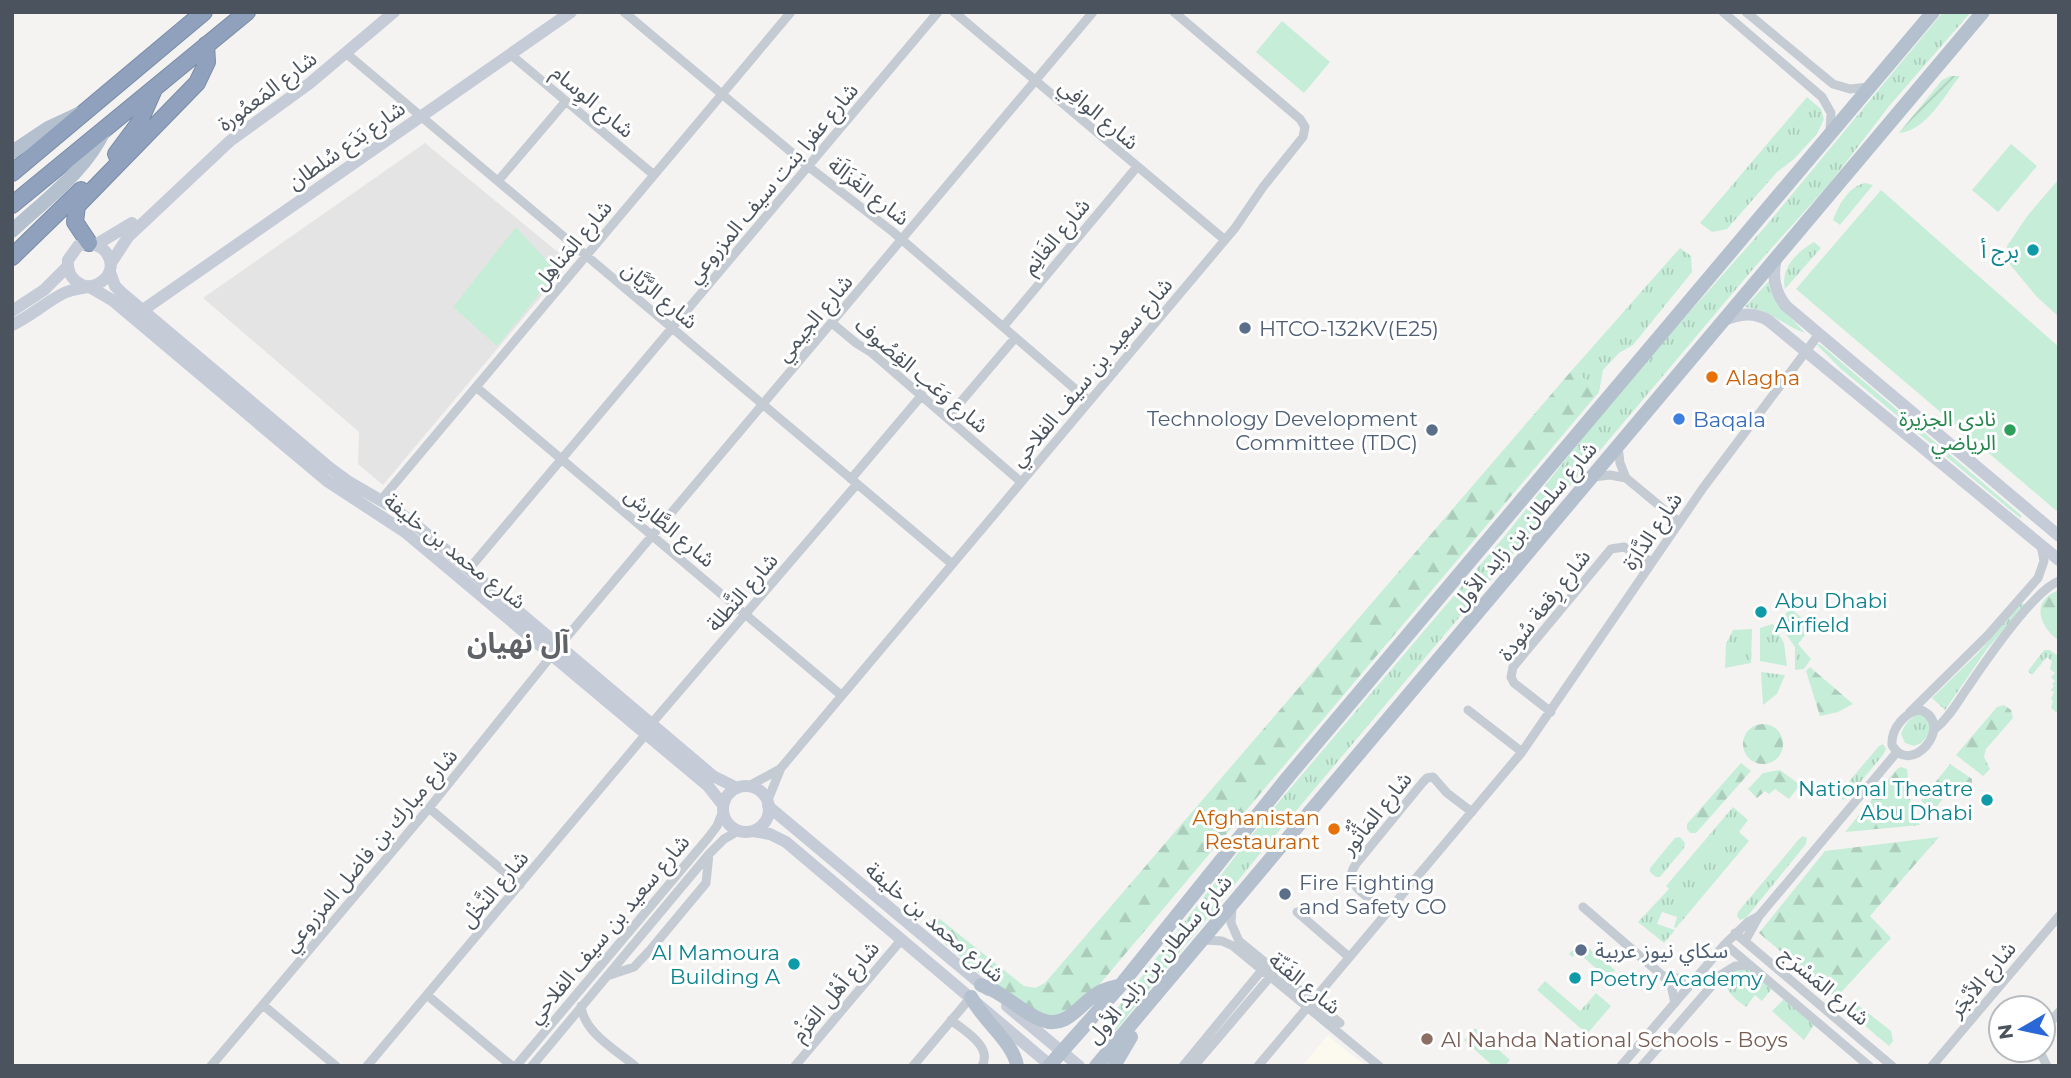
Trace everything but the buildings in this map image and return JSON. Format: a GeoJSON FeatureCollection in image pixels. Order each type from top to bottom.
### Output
{"type":"FeatureCollection","features":[{"type":"Feature","properties":{"kind":"highway"},"geometry":{"type":"LineString","coordinates":[[12,173],[204,12]]}},
{"type":"Feature","properties":{"kind":"highway"},"geometry":{"type":"LineString","coordinates":[[12,205],[247,12]]}},
{"type":"Feature","properties":{"kind":"highway"},"geometry":{"type":"LineString","coordinates":[[93,243],[75,222],[77,206],[197,83],[207,61],[206,45]]}},
{"type":"Feature","properties":{"kind":"highway"},"geometry":{"type":"LineString","coordinates":[[12,257],[123,146],[145,111],[155,87]]}},
{"type":"Feature","properties":{"kind":"main road","name":"شارع المَعمُورة"},"geometry":{"type":"LineString","coordinates":[[110,267],[123,242],[230,141],[347,54],[394,12]]}},
{"type":"Feature","properties":{"kind":"main road","name":"شارع بَدَع سُلطان"},"geometry":{"type":"LineString","coordinates":[[143,310],[570,12]]}},
{"type":"Feature","properties":{"kind":"main road","name":"شارع سلطان بن زايد الأول"},"geometry":{"type":"LineString","coordinates":[[1050,1065],[1120,986],[1288,776],[1933,12]]}},
{"type":"Feature","properties":{"kind":"main road","name":"شارع سلطان بن زايد الأول"},"geometry":{"type":"LineString","coordinates":[[1096,1066],[1983,12]]}},
{"type":"Feature","properties":{"kind":"main road"},"geometry":{"type":"LineString","coordinates":[[12,152],[48,128],[89,110]]}},
{"type":"Feature","properties":{"kind":"main road"},"geometry":{"type":"LineString","coordinates":[[12,231],[83,164],[96,147],[105,128]]}},
{"type":"Feature","properties":{"kind":"main road","name":"شارع المَعمُورة"},"geometry":{"type":"LineString","coordinates":[[93,243],[119,233],[164,201]]}},
{"type":"Feature","properties":{"kind":"main road"},"geometry":{"type":"LineString","coordinates":[[12,325],[64,293],[97,285],[105,280],[110,267],[108,253],[93,243],[73,250],[69,255],[67,267],[76,282],[86,286]]}},
{"type":"Feature","properties":{"kind":"main road"},"geometry":{"type":"LineString","coordinates":[[1776,258],[1774,279],[1781,299],[2059,536]]}},
{"type":"Feature","properties":{"kind":"main road"},"geometry":{"type":"LineString","coordinates":[[12,311],[44,290],[67,267]]}},
{"type":"Feature","properties":{"kind":"main road","name":"شارع محمد بن خليفة"},"geometry":{"type":"LineString","coordinates":[[110,267],[115,286],[330,468],[412,522],[469,569],[556,650]]}},
{"type":"Feature","properties":{"kind":"main road","name":"شارع محمد بن خليفة"},"geometry":{"type":"LineString","coordinates":[[86,286],[112,300],[327,481],[405,532],[556,650],[649,728],[713,776],[742,787]]}},
{"type":"Feature","properties":{"kind":"main road"},"geometry":{"type":"LineString","coordinates":[[1723,320],[1740,315],[1763,317],[2059,559]]}},
{"type":"Feature","properties":{"kind":"main road"},"geometry":{"type":"LineString","coordinates":[[2022,528],[2033,514]]}},
{"type":"Feature","properties":{"kind":"main road","name":"شارع محمد بن خليفة"},"geometry":{"type":"LineString","coordinates":[[649,728],[708,786],[723,808]]}},
{"type":"Feature","properties":{"kind":"main road"},"geometry":{"type":"LineString","coordinates":[[742,787],[759,791],[768,804],[766,818],[753,831],[738,831],[730,826],[723,808],[728,795],[742,787]]}},
{"type":"Feature","properties":{"kind":"main road","name":"شارع محمد بن خليفة"},"geometry":{"type":"LineString","coordinates":[[768,804],[1079,1066]]}},
{"type":"Feature","properties":{"kind":"main road","name":"شارع محمد بن خليفة"},"geometry":{"type":"LineString","coordinates":[[753,831],[770,834],[786,842],[1050,1065]]}},
{"type":"Feature","properties":{"kind":"main road"},"geometry":{"type":"LineString","coordinates":[[981,985],[999,993],[1041,1020],[1055,1022],[1068,1018],[1099,992],[1120,986]]}},
{"type":"Feature","properties":{"kind":"main road"},"geometry":{"type":"LineString","coordinates":[[971,997],[988,1023],[1011,1048],[1017,1066]]}},
{"type":"Feature","properties":{"kind":"main road"},"geometry":{"type":"LineString","coordinates":[[1114,1066],[1138,1026],[1142,1010]]}},
{"type":"Feature","properties":{"kind":"street","name":"شارع الغَزَالَة"},"geometry":{"type":"LineString","coordinates":[[624,12],[809,167],[902,240],[1089,401]]}},
{"type":"Feature","properties":{"kind":"street","name":"شارع عفرا بنت سيف المزروعي"},"geometry":{"type":"LineString","coordinates":[[469,569],[939,12]]}},
{"type":"Feature","properties":{"kind":"street","name":"شارع الوافِي"},"geometry":{"type":"LineString","coordinates":[[954,12],[1136,168],[1225,240]]}},
{"type":"Feature","properties":{"kind":"street","name":"شارع الجيمي"},"geometry":{"type":"LineString","coordinates":[[556,650],[1093,12]]}},
{"type":"Feature","properties":{"kind":"street","name":"شارع سعيد بن سيف الفلاحي"},"geometry":{"type":"LineString","coordinates":[[742,787],[768,777],[781,768],[1225,240],[1263,187],[1301,141],[1305,127],[1297,116],[1174,12]]}},
{"type":"Feature","properties":{"kind":"street"},"geometry":{"type":"LineString","coordinates":[[1723,12],[1826,101],[1831,113],[1828,136]]}},
{"type":"Feature","properties":{"kind":"street"},"geometry":{"type":"LineString","coordinates":[[1746,12],[1833,84],[1850,89],[1870,86]]}},
{"type":"Feature","properties":{"kind":"street","name":"شارع المَناهِل"},"geometry":{"type":"LineString","coordinates":[[381,500],[786,14]]}},
{"type":"Feature","properties":{"kind":"street"},"geometry":{"type":"LineString","coordinates":[[1769,50],[1778,39]]}},
{"type":"Feature","properties":{"kind":"street","name":"شارع الرَّيَّان"},"geometry":{"type":"LineString","coordinates":[[347,54],[951,563]]}},
{"type":"Feature","properties":{"kind":"street","name":"شارع الوِسام"},"geometry":{"type":"LineString","coordinates":[[510,54],[654,175]]}},
{"type":"Feature","properties":{"kind":"street"},"geometry":{"type":"LineString","coordinates":[[498,181],[566,101]]}},
{"type":"Feature","properties":{"kind":"street","name":"شارع الغَانِم"},"geometry":{"type":"LineString","coordinates":[[1003,327],[1136,168]]}},
{"type":"Feature","properties":{"kind":"street","name":"شارع وَعَب القِصُوف"},"geometry":{"type":"LineString","coordinates":[[832,323],[922,395],[1021,482]]}},
{"type":"Feature","properties":{"kind":"street","name":"شارع الدَّارَة"},"geometry":{"type":"LineString","coordinates":[[1258,1066],[1522,752],[1679,522],[1819,334]]}},
{"type":"Feature","properties":{"kind":"street"},"geometry":{"type":"LineString","coordinates":[[948,417],[1015,338]]}},
{"type":"Feature","properties":{"kind":"street","name":"شارع الطَّارِش"},"geometry":{"type":"LineString","coordinates":[[476,387],[841,695]]}},
{"type":"Feature","properties":{"kind":"street","name":"شارع النَّطلة"},"geometry":{"type":"LineString","coordinates":[[649,728],[746,614],[922,395]]}},
{"type":"Feature","properties":{"kind":"street"},"geometry":{"type":"LineString","coordinates":[[1618,446],[1620,463],[1626,478],[1679,522]]}},
{"type":"Feature","properties":{"kind":"street"},"geometry":{"type":"LineString","coordinates":[[1593,477],[1610,475],[1626,478]]}},
{"type":"Feature","properties":{"kind":"street"},"geometry":{"type":"LineString","coordinates":[[1909,713],[1921,710],[1928,714],[1934,720],[1935,729],[1916,755],[1907,757],[1897,752],[1892,745],[1892,736],[1909,713],[1988,635],[2038,579],[2044,561],[2041,545]]}},
{"type":"Feature","properties":{"kind":"street","name":"شارع رِقعة سُودة"},"geometry":{"type":"LineString","coordinates":[[1551,712],[1514,683],[1510,674],[1513,667],[1611,549],[1624,547],[1652,562]]}},
{"type":"Feature","properties":{"kind":"street"},"geometry":{"type":"LineString","coordinates":[[1935,729],[1946,719],[1977,673],[2028,608],[2048,586],[2059,581]]}},
{"type":"Feature","properties":{"kind":"street","name":"شارع مبارك بن فاضل المزروعي"},"geometry":{"type":"LineString","coordinates":[[211,1066],[429,808],[556,650]]}},
{"type":"Feature","properties":{"kind":"street"},"geometry":{"type":"LineString","coordinates":[[1468,710],[1522,752]]}},
{"type":"Feature","properties":{"kind":"street","name":"شارع النَّخْل"},"geometry":{"type":"LineString","coordinates":[[367,1066],[649,728]]}},
{"type":"Feature","properties":{"kind":"street"},"geometry":{"type":"LineString","coordinates":[[1621,1066],[1735,933],[1759,916],[1897,752]]}},
{"type":"Feature","properties":{"kind":"street","name":"شارع سعيد بن سيف الفلاحي"},"geometry":{"type":"LineString","coordinates":[[768,804],[781,768]]}},
{"type":"Feature","properties":{"kind":"street","name":"شارع المَأْثُور"},"geometry":{"type":"LineString","coordinates":[[1388,912],[1356,888],[1351,873],[1356,863],[1423,782],[1430,777],[1436,779],[1447,793],[1472,812]]}},
{"type":"Feature","properties":{"kind":"street"},"geometry":{"type":"LineString","coordinates":[[429,808],[520,885]]}},
{"type":"Feature","properties":{"kind":"street","name":"شارع سعيد بن سيف الفلاحي"},"geometry":{"type":"LineString","coordinates":[[514,1066],[708,838],[717,826],[723,808]]}},
{"type":"Feature","properties":{"kind":"street","name":"شارع سعيد بن سيف الفلاحي"},"geometry":{"type":"LineString","coordinates":[[532,1066],[720,842],[738,831]]}},
{"type":"Feature","properties":{"kind":"street","name":"شارع سعيد بن سيف الفلاحي"},"geometry":{"type":"LineString","coordinates":[[607,976],[636,966],[666,931],[707,881],[709,855]]}},
{"type":"Feature","properties":{"kind":"street","name":"شارع الفَنّة"},"geometry":{"type":"LineString","coordinates":[[1233,904],[1231,923],[1239,941],[1379,1066]]}},
{"type":"Feature","properties":{"kind":"street"},"geometry":{"type":"LineString","coordinates":[[1583,907],[1663,976],[1673,991],[1675,1003]]}},
{"type":"Feature","properties":{"kind":"street"},"geometry":{"type":"LineString","coordinates":[[1297,912],[1349,957]]}},
{"type":"Feature","properties":{"kind":"street"},"geometry":{"type":"LineString","coordinates":[[1745,941],[1756,926],[1759,916]]}},
{"type":"Feature","properties":{"kind":"street","name":"شارع الأبْجَر"},"geometry":{"type":"LineString","coordinates":[[1932,1066],[2059,916]]}},
{"type":"Feature","properties":{"kind":"street","name":"شارع المَسْرَج"},"geometry":{"type":"LineString","coordinates":[[1735,933],[1892,1066]]}},
{"type":"Feature","properties":{"kind":"street","name":"شارع أهْل العَزْم"},"geometry":{"type":"LineString","coordinates":[[795,1066],[902,939]]}},
{"type":"Feature","properties":{"kind":"street","name":"شارع الفَنّة"},"geometry":{"type":"LineString","coordinates":[[1204,940],[1228,943],[1266,973],[1340,1023]]}},
{"type":"Feature","properties":{"kind":"street","name":"شارع المَسْرَج"},"geometry":{"type":"LineString","coordinates":[[1725,944],[1870,1066]]}},
{"type":"Feature","properties":{"kind":"street"},"geometry":{"type":"LineString","coordinates":[[1642,1066],[1703,994],[1730,968],[1750,965]]}},
{"type":"Feature","properties":{"kind":"street"},"geometry":{"type":"LineString","coordinates":[[1183,1066],[1266,973]]}},
{"type":"Feature","properties":{"kind":"street"},"geometry":{"type":"LineString","coordinates":[[1194,1066],[1266,973]]}},
{"type":"Feature","properties":{"kind":"street"},"geometry":{"type":"LineString","coordinates":[[1663,976],[1695,980]]}},
{"type":"Feature","properties":{"kind":"street"},"geometry":{"type":"LineString","coordinates":[[1695,980],[1703,994]]}},
{"type":"Feature","properties":{"kind":"street"},"geometry":{"type":"LineString","coordinates":[[1793,1000],[1801,997],[1803,990]]}},
{"type":"Feature","properties":{"kind":"street"},"geometry":{"type":"LineString","coordinates":[[427,995],[514,1066]]}},
{"type":"Feature","properties":{"kind":"street"},"geometry":{"type":"LineString","coordinates":[[913,1066],[971,997]]}},
{"type":"Feature","properties":{"kind":"street"},"geometry":{"type":"LineString","coordinates":[[263,1005],[336,1066]]}},
{"type":"Feature","properties":{"kind":"street"},"geometry":{"type":"LineString","coordinates":[[581,1006],[582,1016],[590,1028],[635,1066]]}},
{"type":"Feature","properties":{"kind":"street"},"geometry":{"type":"LineString","coordinates":[[951,1020],[984,1050],[982,1066]]}},
{"type":"Feature","properties":{"kind":"street"},"geometry":{"type":"LineString","coordinates":[[567,1023],[577,1023],[590,1028]]}},
{"type":"Feature","properties":{"kind":"shaded area"},"geometry":{"type":"Polygon","coordinates":[[[425,143],[570,262],[383,485],[358,464],[359,432],[203,298],[425,143]]]}},
{"type":"Feature","properties":{"kind":"shaded area"},"geometry":{"type":"Polygon","coordinates":[[[1328,1035],[1336,1042],[1366,1066],[1302,1066],[1328,1035]]]}},
{"type":"Feature","properties":{"kind":"green space"},"geometry":{"type":"Polygon","coordinates":[[[1943,12],[1971,12],[1890,105],[1830,183],[1753,269],[1263,850],[1108,1040],[1098,1033],[1266,817],[1508,532],[1593,425],[1765,227],[1943,12]]]}},
{"type":"Feature","properties":{"kind":"green space"},"geometry":{"type":"Polygon","coordinates":[[[1282,21],[1330,62],[1304,93],[1256,52],[1282,21]]]}},
{"type":"Feature","properties":{"kind":"green space"},"geometry":{"type":"Polygon","coordinates":[[[1950,76],[1960,76],[1934,111],[1918,126],[1899,133],[1942,80],[1950,76]]]}},
{"type":"Feature","properties":{"kind":"green space"},"geometry":{"type":"Polygon","coordinates":[[[1807,97],[1821,109],[1824,119],[1817,134],[1794,159],[1777,172],[1727,229],[1712,232],[1700,223],[1807,97]]]}},
{"type":"Feature","properties":{"kind":"green space"},"geometry":{"type":"Polygon","coordinates":[[[2011,144],[2037,166],[1998,212],[1972,190],[2011,144]]]}},
{"type":"Feature","properties":{"kind":"green space"},"geometry":{"type":"Polygon","coordinates":[[[2059,179],[2059,317],[2037,297],[2008,262],[2007,246],[2028,215],[2059,179]]]}},
{"type":"Feature","properties":{"kind":"green space"},"geometry":{"type":"Polygon","coordinates":[[[1865,183],[1873,185],[1840,225],[1833,220],[1849,193],[1865,183]]]}},
{"type":"Feature","properties":{"kind":"green space","name":"نادى الجزيرة الرياضي"},"geometry":{"type":"Polygon","coordinates":[[[1881,190],[2059,347],[2059,513],[1796,289],[1881,190]]]}},
{"type":"Feature","properties":{"kind":"green space"},"geometry":{"type":"Polygon","coordinates":[[[516,227],[557,272],[497,346],[453,307],[516,227]]]}},
{"type":"Feature","properties":{"kind":"green space"},"geometry":{"type":"Polygon","coordinates":[[[1814,242],[1821,248],[1785,289],[1785,274],[1791,261],[1814,242]]]}},
{"type":"Feature","properties":{"kind":"green space"},"geometry":{"type":"Polygon","coordinates":[[[1680,248],[1691,256],[1692,272],[1633,345],[1619,353],[1603,370],[1599,392],[1573,369],[1680,248]]]}},
{"type":"Feature","properties":{"kind":"green space"},"geometry":{"type":"Polygon","coordinates":[[[1769,281],[1777,303],[1805,333],[1769,314],[1745,307],[1769,281]]]}},
{"type":"Feature","properties":{"kind":"green space"},"geometry":{"type":"Polygon","coordinates":[[[1815,343],[1821,345],[2022,516],[2020,518],[1841,369],[1815,343]]]}},
{"type":"Feature","properties":{"kind":"green space"},"geometry":{"type":"Polygon","coordinates":[[[1573,369],[1599,392],[1099,985],[1059,1015],[1043,1016],[1010,997],[929,930],[929,921],[936,916],[1024,986],[1035,988],[1045,983],[1573,369]]]}},
{"type":"Feature","properties":{"kind":"green space"},"geometry":{"type":"Polygon","coordinates":[[[2059,590],[2059,641],[2046,628],[2041,607],[2044,600],[2059,590]]]}},
{"type":"Feature","properties":{"kind":"green space"},"geometry":{"type":"Polygon","coordinates":[[[2022,603],[2025,605],[1987,649],[1945,710],[1932,698],[1977,654],[2022,603]]]}},
{"type":"Feature","properties":{"kind":"green space"},"geometry":{"type":"Polygon","coordinates":[[[1791,609],[1812,626],[1798,644],[1811,659],[1804,669],[1795,670],[1795,647],[1777,621],[1791,609]]]}},
{"type":"Feature","properties":{"kind":"green space"},"geometry":{"type":"Polygon","coordinates":[[[1773,624],[1784,643],[1787,666],[1760,661],[1760,628],[1773,624]]]}},
{"type":"Feature","properties":{"kind":"green space"},"geometry":{"type":"Polygon","coordinates":[[[1752,629],[1751,663],[1725,668],[1726,644],[1733,630],[1752,629]]]}},
{"type":"Feature","properties":{"kind":"green space"},"geometry":{"type":"Polygon","coordinates":[[[2044,650],[2050,650],[2059,657],[2059,709],[2056,712],[2051,708],[2054,692],[2051,690],[2055,681],[2051,677],[2055,673],[2050,669],[2052,661],[2047,657],[2032,675],[2028,671],[2044,650]]]}},
{"type":"Feature","properties":{"kind":"green space"},"geometry":{"type":"Polygon","coordinates":[[[1810,667],[1853,704],[1838,712],[1820,716],[1806,671],[1810,667]]]}},
{"type":"Feature","properties":{"kind":"green space"},"geometry":{"type":"Polygon","coordinates":[[[1761,672],[1785,675],[1777,694],[1763,705],[1761,672]]]}},
{"type":"Feature","properties":{"kind":"green space"},"geometry":{"type":"Polygon","coordinates":[[[2004,705],[2011,710],[2013,718],[1986,749],[1984,757],[1990,769],[1983,776],[1956,755],[1997,707],[2004,705]]]}},
{"type":"Feature","properties":{"kind":"green space"},"geometry":{"type":"Polygon","coordinates":[[[1922,712],[1929,714],[1932,731],[1921,743],[1914,746],[1905,743],[1901,734],[1904,727],[1922,712]]]}},
{"type":"Feature","properties":{"kind":"green space"},"geometry":{"type":"Polygon","coordinates":[[[1763,724],[1777,730],[1783,744],[1777,758],[1763,764],[1749,758],[1743,744],[1749,730],[1763,724]]]}},
{"type":"Feature","properties":{"kind":"green space"},"geometry":{"type":"Polygon","coordinates":[[[1883,744],[1886,749],[1883,755],[1843,800],[1839,795],[1841,791],[1883,744]]]}},
{"type":"Feature","properties":{"kind":"green space"},"geometry":{"type":"Polygon","coordinates":[[[1741,763],[1751,771],[1696,833],[1690,833],[1687,824],[1741,763]]]}},
{"type":"Feature","properties":{"kind":"green space"},"geometry":{"type":"Polygon","coordinates":[[[1950,764],[1972,779],[1972,796],[1967,788],[1952,791],[1936,809],[1927,808],[1921,800],[1950,764]]]}},
{"type":"Feature","properties":{"kind":"green space"},"geometry":{"type":"Polygon","coordinates":[[[1897,769],[1907,769],[1912,815],[1920,825],[1845,832],[1897,769]]]}},
{"type":"Feature","properties":{"kind":"green space"},"geometry":{"type":"Polygon","coordinates":[[[1780,770],[1800,785],[1789,799],[1775,789],[1769,794],[1765,791],[1757,798],[1748,789],[1763,773],[1780,770]]]}},
{"type":"Feature","properties":{"kind":"green space"},"geometry":{"type":"Polygon","coordinates":[[[1733,807],[1748,820],[1739,832],[1749,841],[1676,928],[1677,917],[1662,912],[1657,924],[1675,930],[1664,943],[1638,922],[1669,889],[1666,886],[1733,807]]]}},
{"type":"Feature","properties":{"kind":"green space"},"geometry":{"type":"Polygon","coordinates":[[[1803,836],[1807,838],[1806,844],[1746,918],[1740,920],[1738,912],[1803,836]]]}},
{"type":"Feature","properties":{"kind":"green space"},"geometry":{"type":"Polygon","coordinates":[[[1680,837],[1685,843],[1684,848],[1660,877],[1656,877],[1650,872],[1650,868],[1675,838],[1680,837]]]}},
{"type":"Feature","properties":{"kind":"green space"},"geometry":{"type":"Polygon","coordinates":[[[1939,837],[1870,916],[1891,938],[1836,998],[1759,933],[1825,851],[1939,837]]]}},
{"type":"Feature","properties":{"kind":"green space"},"geometry":{"type":"Polygon","coordinates":[[[1580,941],[1615,970],[1611,976],[1605,971],[1603,974],[1577,952],[1572,957],[1569,954],[1580,941]]]}},
{"type":"Feature","properties":{"kind":"green space"},"geometry":{"type":"Polygon","coordinates":[[[1744,963],[1773,987],[1762,1001],[1755,995],[1746,1007],[1731,994],[1727,986],[1731,967],[1744,963]]]}},
{"type":"Feature","properties":{"kind":"green space"},"geometry":{"type":"Polygon","coordinates":[[[1545,981],[1580,1011],[1596,993],[1611,1006],[1587,1034],[1537,990],[1545,981]]]}},
{"type":"Feature","properties":{"kind":"green space"},"geometry":{"type":"Polygon","coordinates":[[[1785,998],[1816,1022],[1804,1040],[1772,1011],[1785,998]]]}},
{"type":"Feature","properties":{"kind":"green space"},"geometry":{"type":"Polygon","coordinates":[[[1854,1002],[1891,1031],[1893,1041],[1889,1046],[1846,1010],[1854,1002]]]}},
{"type":"Feature","properties":{"kind":"green space"},"geometry":{"type":"Polygon","coordinates":[[[1475,1028],[1510,1060],[1505,1066],[1493,1066],[1464,1040],[1475,1028]]]}},
{"type":"Feature","properties":{"kind":"place","name":"برج أ"},"geometry":{"type":"Point","coordinates":[2033,250]}},
{"type":"Feature","properties":{"kind":"place","name":"HTCO-132KV(E25)"},"geometry":{"type":"Point","coordinates":[1245,328]}},
{"type":"Feature","properties":{"kind":"place","name":"Alagha"},"geometry":{"type":"Point","coordinates":[1712,377]}},
{"type":"Feature","properties":{"kind":"place","name":"Baqala"},"geometry":{"type":"Point","coordinates":[1679,419]}},
{"type":"Feature","properties":{"kind":"place","name":"Technology Development Committee (TDC)"},"geometry":{"type":"Point","coordinates":[1432,430]}},
{"type":"Feature","properties":{"kind":"place","name":"نادى الجزيرة الرياضي"},"geometry":{"type":"Point","coordinates":[2010,430]}},
{"type":"Feature","properties":{"kind":"place","name":"Abu Dhabi Airfield"},"geometry":{"type":"Point","coordinates":[1761,612]}},
{"type":"Feature","properties":{"kind":"place","name":"National Theatre Abu Dhabi"},"geometry":{"type":"Point","coordinates":[1987,800]}},
{"type":"Feature","properties":{"kind":"place","name":"Afghanistan Restaurant"},"geometry":{"type":"Point","coordinates":[1334,829]}},
{"type":"Feature","properties":{"kind":"place","name":"Fire Fighting and Safety CO"},"geometry":{"type":"Point","coordinates":[1285,894]}},
{"type":"Feature","properties":{"kind":"place","name":"سكاي نيوز عربية"},"geometry":{"type":"Point","coordinates":[1581,950]}},
{"type":"Feature","properties":{"kind":"place","name":"Al Mamoura Building A"},"geometry":{"type":"Point","coordinates":[794,964]}},
{"type":"Feature","properties":{"kind":"place","name":"Poetry Academy"},"geometry":{"type":"Point","coordinates":[1575,978]}},
{"type":"Feature","properties":{"kind":"place","name":"Al Nahda National Schools - Boys"},"geometry":{"type":"Point","coordinates":[1427,1039]}},
{"type":"Feature","properties":{"kind":"district","name":"آل نهيان"},"geometry":{"type":"Point","coordinates":[518,643]}}]}
